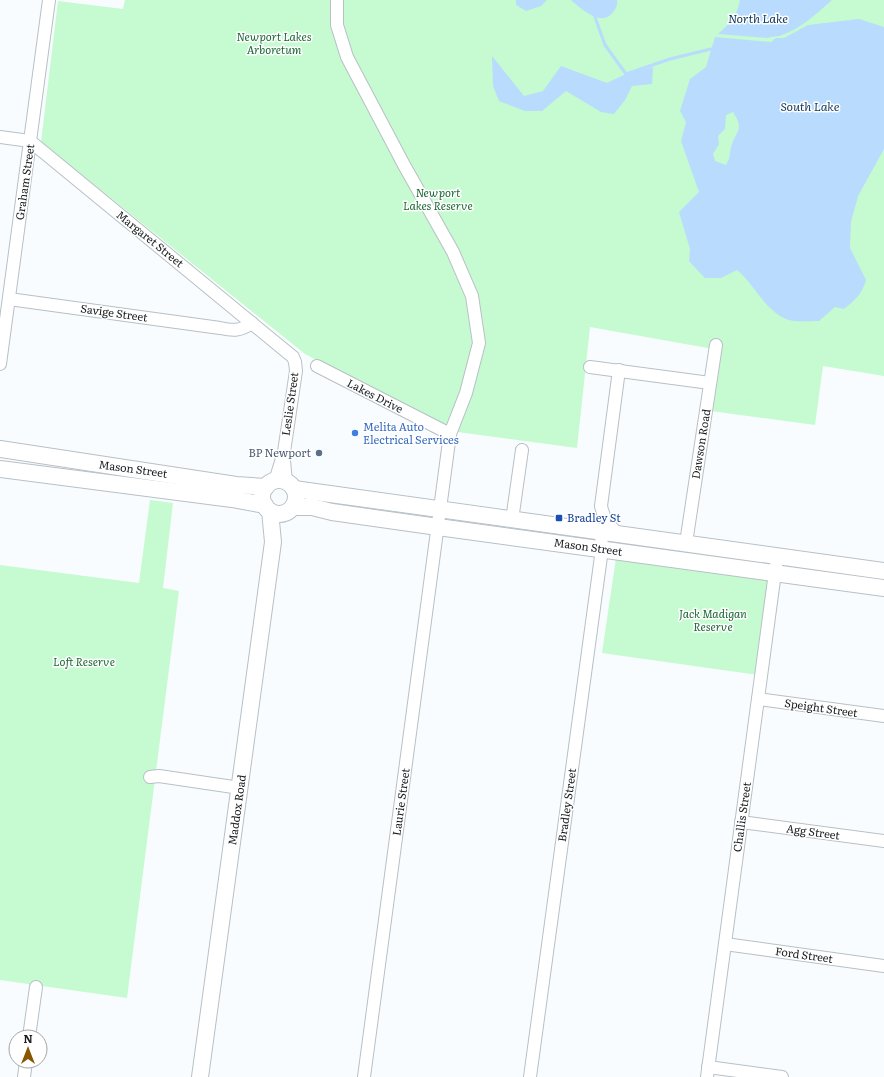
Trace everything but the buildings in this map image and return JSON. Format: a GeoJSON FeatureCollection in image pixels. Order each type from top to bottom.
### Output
{"type":"FeatureCollection","features":[{"type":"Feature","properties":{"kind":"street","name":"Graham Street"},"geometry":{"type":"LineString","coordinates":[[0,364],[49,0]]}},
{"type":"Feature","properties":{"kind":"street"},"geometry":{"type":"LineString","coordinates":[[337,0],[337,25],[347,57],[404,165],[453,252],[472,296],[479,343],[466,393],[450,434],[441,510]]}},
{"type":"Feature","properties":{"kind":"street"},"geometry":{"type":"LineString","coordinates":[[0,137],[30,141]]}},
{"type":"Feature","properties":{"kind":"street","name":"Margaret Street"},"geometry":{"type":"LineString","coordinates":[[30,141],[292,357]]}},
{"type":"Feature","properties":{"kind":"street","name":"Savige Street"},"geometry":{"type":"LineString","coordinates":[[9,299],[220,328],[234,332],[241,330],[252,323]]}},
{"type":"Feature","properties":{"kind":"street"},"geometry":{"type":"LineString","coordinates":[[220,328],[234,321],[241,314]]}},
{"type":"Feature","properties":{"kind":"street","name":"Dawson Road"},"geometry":{"type":"LineString","coordinates":[[686,543],[716,346]]}},
{"type":"Feature","properties":{"kind":"street","name":"Leslie Street"},"geometry":{"type":"LineString","coordinates":[[280,484],[296,371],[295,362],[292,357]]}},
{"type":"Feature","properties":{"kind":"street","name":"Lakes Drive"},"geometry":{"type":"LineString","coordinates":[[317,366],[450,434]]}},
{"type":"Feature","properties":{"kind":"street"},"geometry":{"type":"LineString","coordinates":[[590,366],[710,383]]}},
{"type":"Feature","properties":{"kind":"street"},"geometry":{"type":"LineString","coordinates":[[618,370],[601,506],[603,516],[608,526],[620,535]]}},
{"type":"Feature","properties":{"kind":"street","name":"Mason Street"},"geometry":{"type":"LineString","coordinates":[[0,449],[236,485],[280,484],[441,510],[884,571]]}},
{"type":"Feature","properties":{"kind":"street"},"geometry":{"type":"LineString","coordinates":[[512,520],[522,450]]}},
{"type":"Feature","properties":{"kind":"street","name":"Mason Street"},"geometry":{"type":"LineString","coordinates":[[0,469],[232,499],[278,509],[324,508],[332,512],[884,588]]}},
{"type":"Feature","properties":{"kind":"street"},"geometry":{"type":"LineString","coordinates":[[280,484],[296,498],[278,509],[262,496],[280,484]]}},
{"type":"Feature","properties":{"kind":"street","name":"Maddox Road"},"geometry":{"type":"LineString","coordinates":[[200,1077],[278,509]]}},
{"type":"Feature","properties":{"kind":"street","name":"Laurie Street"},"geometry":{"type":"LineString","coordinates":[[364,1077],[441,510]]}},
{"type":"Feature","properties":{"kind":"street","name":"Bradley Street"},"geometry":{"type":"LineString","coordinates":[[530,1077],[602,549],[600,532]]}},
{"type":"Feature","properties":{"kind":"street","name":"Challis Street"},"geometry":{"type":"LineString","coordinates":[[708,1072],[777,557]]}},
{"type":"Feature","properties":{"kind":"street","name":"Speight Street"},"geometry":{"type":"LineString","coordinates":[[758,700],[884,716]]}},
{"type":"Feature","properties":{"kind":"street"},"geometry":{"type":"LineString","coordinates":[[150,777],[159,776],[240,788]]}},
{"type":"Feature","properties":{"kind":"street","name":"Agg Street"},"geometry":{"type":"LineString","coordinates":[[741,822],[884,841]]}},
{"type":"Feature","properties":{"kind":"street","name":"Ford Street"},"geometry":{"type":"LineString","coordinates":[[725,944],[884,966]]}},
{"type":"Feature","properties":{"kind":"street"},"geometry":{"type":"LineString","coordinates":[[30,1029],[36,987]]}},
{"type":"Feature","properties":{"kind":"street"},"geometry":{"type":"LineString","coordinates":[[708,1072],[782,1077]]}},
{"type":"Feature","properties":{"kind":"green space","name":"Newport Lakes Reserve"},"geometry":{"type":"Polygon","coordinates":[[[125,0],[884,0],[884,376],[823,366],[815,425],[711,411],[719,350],[590,327],[577,448],[450,431],[305,354],[41,142],[58,1],[123,9],[125,0]]]}},
{"type":"Feature","properties":{"kind":"green space","name":"Loft Reserve"},"geometry":{"type":"Polygon","coordinates":[[[150,500],[173,503],[163,588],[179,591],[127,998],[0,980],[0,565],[139,583],[150,500]]]}},
{"type":"Feature","properties":{"kind":"green space","name":"Jack Madigan Reserve"},"geometry":{"type":"Polygon","coordinates":[[[616,558],[773,579],[758,675],[602,653],[616,558]]]}},
{"type":"Feature","properties":{"kind":"water"},"geometry":{"type":"Polygon","coordinates":[[[516,0],[547,0],[541,6],[526,11],[516,5],[516,0]]]}},
{"type":"Feature","properties":{"kind":"water"},"geometry":{"type":"Polygon","coordinates":[[[571,0],[617,0],[617,3],[613,12],[603,18],[585,12],[571,0]]]}},
{"type":"Feature","properties":{"kind":"water","name":"North Lake"},"geometry":{"type":"Polygon","coordinates":[[[740,0],[832,0],[803,24],[780,36],[767,38],[718,34],[732,19],[740,0]]]}},
{"type":"Feature","properties":{"kind":"water","name":"South Lake"},"geometry":{"type":"Polygon","coordinates":[[[859,19],[884,27],[884,149],[858,196],[851,222],[850,248],[866,280],[860,293],[855,300],[844,309],[835,307],[819,321],[794,321],[776,313],[769,307],[744,276],[737,270],[721,278],[705,278],[689,261],[690,249],[679,212],[699,192],[681,141],[686,122],[680,111],[690,79],[706,67],[715,37],[771,42],[776,38],[784,38],[808,25],[859,19]],[[733,112],[726,115],[725,129],[718,136],[719,144],[713,154],[715,161],[726,165],[739,127],[737,118],[733,112]]]}},
{"type":"Feature","properties":{"kind":"water"},"geometry":{"type":"Polygon","coordinates":[[[492,56],[524,96],[543,91],[561,66],[607,83],[626,74],[653,67],[652,84],[632,86],[625,100],[614,114],[601,112],[566,91],[542,111],[525,111],[499,101],[493,86],[492,56]]]}},
{"type":"Feature","properties":{"kind":"waterway"},"geometry":{"type":"LineString","coordinates":[[595,17],[605,45],[626,74],[670,59],[711,49]]}},
{"type":"Feature","properties":{"kind":"place","name":"Melita Auto Electrical Services"},"geometry":{"type":"Point","coordinates":[355,433]}},
{"type":"Feature","properties":{"kind":"place","name":"BP Newport"},"geometry":{"type":"Point","coordinates":[319,453]}},
{"type":"Feature","properties":{"kind":"place","name":"Bradley St"},"geometry":{"type":"Point","coordinates":[559,518]}},
{"type":"Feature","properties":{"kind":"park label","name":"Newport Lakes Arboretum"},"geometry":{"type":"Point","coordinates":[274,43]}}]}
